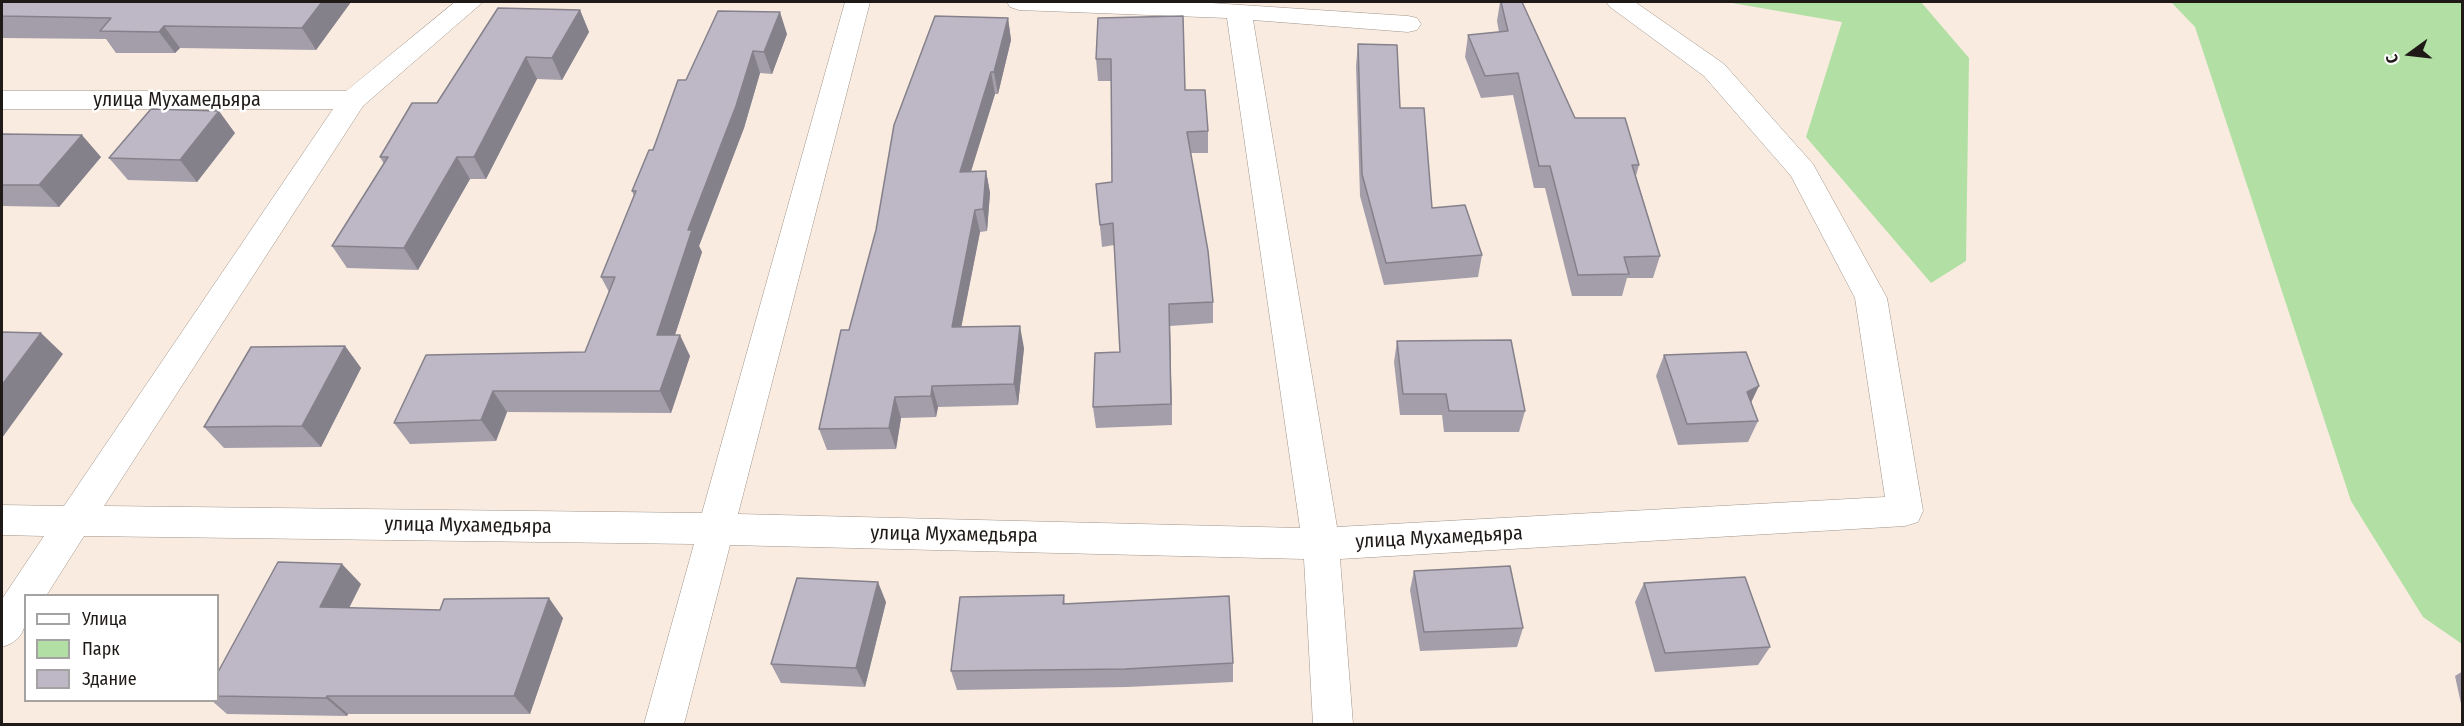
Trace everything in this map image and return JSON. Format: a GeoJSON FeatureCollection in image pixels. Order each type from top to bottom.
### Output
{"type":"FeatureCollection","features":[{"type":"Feature","properties":{"kind":"street"},"geometry":{"type":"LineString","coordinates":[[26,594],[353,100],[470,2]]}},
{"type":"Feature","properties":{"kind":"street"},"geometry":{"type":"LineString","coordinates":[[664,724],[857,2]]}},
{"type":"Feature","properties":{"kind":"street"},"geometry":{"type":"LineString","coordinates":[[1020,2],[1239,10],[1408,24]]}},
{"type":"Feature","properties":{"kind":"street","name":"улица Мухамедьяра"},"geometry":{"type":"LineString","coordinates":[[2,520],[717,529],[1321,544],[1905,511],[1871,298],[1803,171],[1714,70],[1618,2]]}},
{"type":"Feature","properties":{"kind":"street"},"geometry":{"type":"LineString","coordinates":[[1239,10],[1321,544],[1333,724]]}},
{"type":"Feature","properties":{"kind":"street","name":"улица Мухамедьяра"},"geometry":{"type":"LineString","coordinates":[[2,100],[353,100]]}},
{"type":"Feature","properties":{"kind":"street"},"geometry":{"type":"LineString","coordinates":[[2,630],[24,597]]}},
{"type":"Feature","properties":{"kind":"green space"},"geometry":{"type":"Polygon","coordinates":[[[1726,2],[1921,2],[1969,58],[1966,261],[1931,283],[1806,137],[1842,22],[1726,2]]]}},
{"type":"Feature","properties":{"kind":"green space"},"geometry":{"type":"Polygon","coordinates":[[[2171,2],[2462,2],[2462,644],[2423,617],[2351,501],[2195,27],[2171,2]]]}},
{"type":"Feature","properties":{"kind":"building"},"geometry":{"type":"Polygon","coordinates":[[[2,2],[322,2],[302,28],[164,26],[159,32],[100,31],[111,18],[2,16],[2,2]]]}},
{"type":"Feature","properties":{"kind":"building"},"geometry":{"type":"Polygon","coordinates":[[[1501,2],[1522,2],[1575,118],[1625,118],[1639,165],[1632,165],[1660,256],[1624,257],[1629,274],[1578,275],[1550,166],[1539,166],[1518,73],[1485,76],[1468,35],[1508,31],[1501,2]]]}},
{"type":"Feature","properties":{"kind":"building"},"geometry":{"type":"Polygon","coordinates":[[[498,8],[580,10],[552,58],[526,57],[474,157],[457,157],[404,248],[332,246],[388,157],[380,157],[412,103],[437,103],[498,8]]]}},
{"type":"Feature","properties":{"kind":"building"},"geometry":{"type":"Polygon","coordinates":[[[718,11],[780,12],[764,52],[753,51],[736,106],[688,230],[692,230],[657,335],[680,335],[660,391],[493,391],[481,420],[394,423],[426,355],[585,352],[615,277],[601,277],[636,191],[632,191],[649,150],[653,150],[678,80],[686,80],[718,11]]]}},
{"type":"Feature","properties":{"kind":"building"},"geometry":{"type":"Polygon","coordinates":[[[935,16],[1008,18],[994,72],[991,72],[960,172],[986,171],[983,209],[975,210],[952,327],[1020,326],[1014,384],[932,386],[931,396],[895,397],[889,428],[819,429],[841,330],[849,330],[876,230],[894,125],[935,16]]]}},
{"type":"Feature","properties":{"kind":"building"},"geometry":{"type":"Polygon","coordinates":[[[1183,16],[1185,90],[1205,90],[1208,131],[1187,132],[1208,251],[1213,302],[1169,304],[1171,404],[1093,407],[1095,353],[1120,352],[1113,223],[1100,225],[1096,184],[1112,182],[1111,59],[1096,59],[1098,18],[1183,16]]]}},
{"type":"Feature","properties":{"kind":"building"},"geometry":{"type":"Polygon","coordinates":[[[1358,44],[1397,45],[1400,108],[1424,108],[1432,208],[1465,205],[1482,255],[1386,263],[1362,174],[1358,44]]]}},
{"type":"Feature","properties":{"kind":"building"},"geometry":{"type":"Polygon","coordinates":[[[151,109],[219,111],[180,160],[109,158],[151,109]]]}},
{"type":"Feature","properties":{"kind":"building"},"geometry":{"type":"Polygon","coordinates":[[[2,134],[82,135],[39,185],[2,185],[2,134]]]}},
{"type":"Feature","properties":{"kind":"building"},"geometry":{"type":"Polygon","coordinates":[[[2,332],[41,333],[2,385],[2,332]]]}},
{"type":"Feature","properties":{"kind":"building"},"geometry":{"type":"Polygon","coordinates":[[[1511,340],[1525,411],[1449,411],[1446,394],[1403,394],[1397,341],[1511,340]]]}},
{"type":"Feature","properties":{"kind":"building"},"geometry":{"type":"Polygon","coordinates":[[[345,346],[302,426],[204,427],[251,347],[345,346]]]}},
{"type":"Feature","properties":{"kind":"building"},"geometry":{"type":"Polygon","coordinates":[[[1746,352],[1759,386],[1747,392],[1758,421],[1687,424],[1664,355],[1746,352]]]}},
{"type":"Feature","properties":{"kind":"building"},"geometry":{"type":"Polygon","coordinates":[[[278,562],[342,564],[320,607],[440,610],[444,599],[549,598],[514,696],[327,696],[326,698],[219,696],[219,670],[278,562]]]}},
{"type":"Feature","properties":{"kind":"building"},"geometry":{"type":"Polygon","coordinates":[[[1510,566],[1523,628],[1424,632],[1414,571],[1510,566]]]}},
{"type":"Feature","properties":{"kind":"building"},"geometry":{"type":"Polygon","coordinates":[[[1745,577],[1770,647],[1665,653],[1644,583],[1745,577]]]}},
{"type":"Feature","properties":{"kind":"building"},"geometry":{"type":"Polygon","coordinates":[[[797,578],[878,582],[856,668],[771,664],[797,578]]]}},
{"type":"Feature","properties":{"kind":"building"},"geometry":{"type":"Polygon","coordinates":[[[1064,595],[1063,604],[1229,596],[1233,663],[1125,669],[951,671],[960,597],[1064,595]]]}}]}
